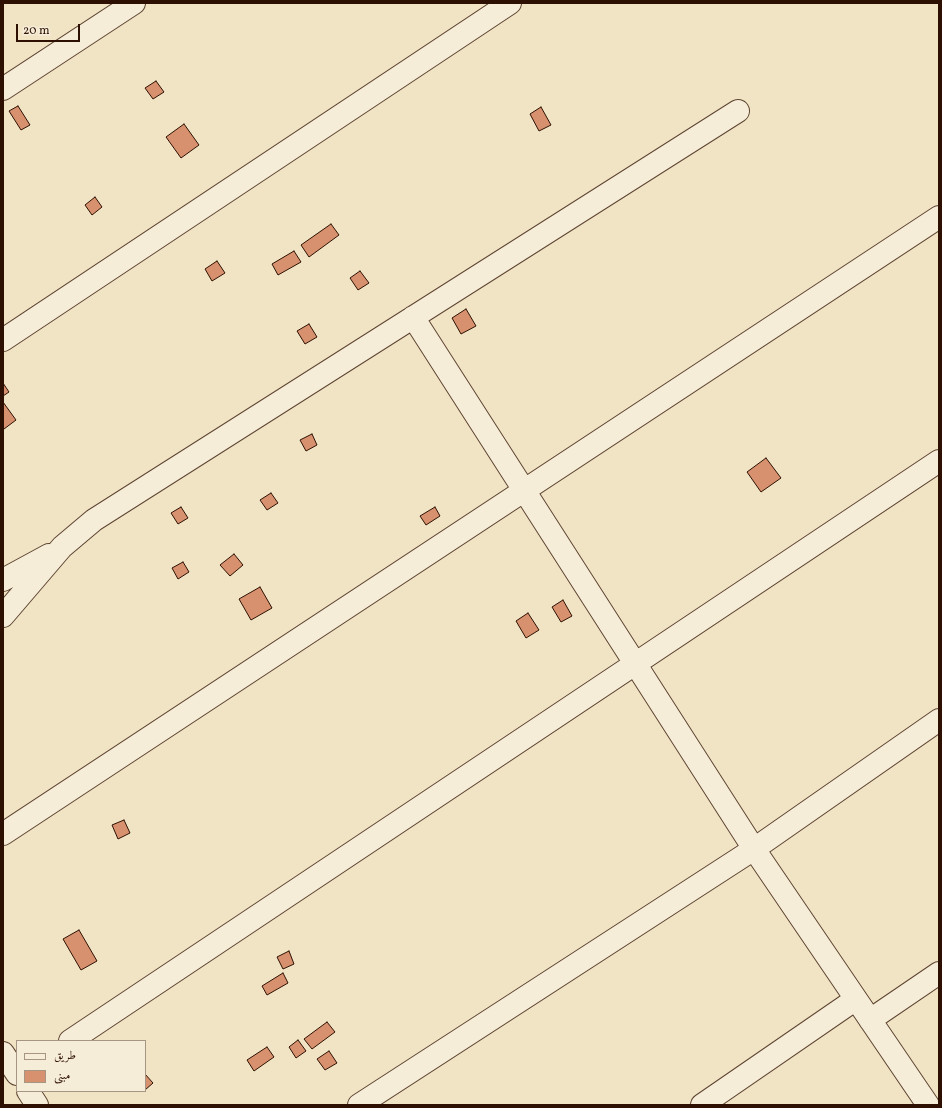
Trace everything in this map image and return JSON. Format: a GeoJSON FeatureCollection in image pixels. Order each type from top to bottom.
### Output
{"type":"FeatureCollection","features":[{"type":"Feature","properties":{"kind":"street"},"geometry":{"type":"LineString","coordinates":[[3,89],[134,3]]}},
{"type":"Feature","properties":{"kind":"street"},"geometry":{"type":"LineString","coordinates":[[3,340],[510,3]]}},
{"type":"Feature","properties":{"kind":"street"},"geometry":{"type":"LineString","coordinates":[[3,616],[62,547],[94,520],[738,111]]}},
{"type":"Feature","properties":{"kind":"street"},"geometry":{"type":"LineString","coordinates":[[3,834],[939,218]]}},
{"type":"Feature","properties":{"kind":"street"},"geometry":{"type":"LineString","coordinates":[[413,317],[754,849],[928,1105]]}},
{"type":"Feature","properties":{"kind":"street"},"geometry":{"type":"LineString","coordinates":[[71,1040],[939,461]]}},
{"type":"Feature","properties":{"kind":"street"},"geometry":{"type":"LineString","coordinates":[[3,580],[62,547]]}},
{"type":"Feature","properties":{"kind":"street"},"geometry":{"type":"LineString","coordinates":[[359,1105],[754,849],[939,720]]}},
{"type":"Feature","properties":{"kind":"street"},"geometry":{"type":"LineString","coordinates":[[870,1020],[939,973]]}},
{"type":"Feature","properties":{"kind":"street"},"geometry":{"type":"LineString","coordinates":[[702,1105],[856,999]]}},
{"type":"Feature","properties":{"kind":"street"},"geometry":{"type":"LineString","coordinates":[[3,1053],[16,1073]]}},
{"type":"Feature","properties":{"kind":"street"},"geometry":{"type":"LineString","coordinates":[[3,1086],[16,1076]]}},
{"type":"Feature","properties":{"kind":"street"},"geometry":{"type":"LineString","coordinates":[[29,1092],[37,1105]]}},
{"type":"Feature","properties":{"kind":"building"},"geometry":{"type":"Polygon","coordinates":[[[156,81],[164,92],[153,99],[145,88],[156,81]]]}},
{"type":"Feature","properties":{"kind":"building"},"geometry":{"type":"Polygon","coordinates":[[[18,106],[30,125],[21,130],[9,111],[18,106]]]}},
{"type":"Feature","properties":{"kind":"building"},"geometry":{"type":"Polygon","coordinates":[[[541,107],[551,125],[539,131],[530,114],[541,107]]]}},
{"type":"Feature","properties":{"kind":"building"},"geometry":{"type":"Polygon","coordinates":[[[184,124],[199,145],[181,158],[166,137],[184,124]]]}},
{"type":"Feature","properties":{"kind":"building"},"geometry":{"type":"Polygon","coordinates":[[[95,197],[102,207],[92,215],[85,205],[95,197]]]}},
{"type":"Feature","properties":{"kind":"building"},"geometry":{"type":"Polygon","coordinates":[[[331,224],[339,235],[309,257],[301,245],[331,224]]]}},
{"type":"Feature","properties":{"kind":"building"},"geometry":{"type":"Polygon","coordinates":[[[294,251],[301,262],[278,275],[272,264],[294,251]]]}},
{"type":"Feature","properties":{"kind":"building"},"geometry":{"type":"Polygon","coordinates":[[[217,261],[225,273],[212,281],[205,269],[217,261]]]}},
{"type":"Feature","properties":{"kind":"building"},"geometry":{"type":"Polygon","coordinates":[[[360,271],[369,283],[358,290],[350,278],[360,271]]]}},
{"type":"Feature","properties":{"kind":"building"},"geometry":{"type":"Polygon","coordinates":[[[466,309],[476,326],[461,334],[452,318],[466,309]]]}},
{"type":"Feature","properties":{"kind":"building"},"geometry":{"type":"Polygon","coordinates":[[[309,324],[317,337],[305,344],[297,331],[309,324]]]}},
{"type":"Feature","properties":{"kind":"building"},"geometry":{"type":"Polygon","coordinates":[[[3,383],[9,392],[3,396],[3,383]]]}},
{"type":"Feature","properties":{"kind":"building"},"geometry":{"type":"Polygon","coordinates":[[[3,402],[16,420],[4,429],[3,428],[3,402]]]}},
{"type":"Feature","properties":{"kind":"building"},"geometry":{"type":"Polygon","coordinates":[[[312,434],[317,445],[306,451],[300,440],[312,434]]]}},
{"type":"Feature","properties":{"kind":"building"},"geometry":{"type":"Polygon","coordinates":[[[766,458],[781,478],[761,492],[747,472],[766,458]]]}},
{"type":"Feature","properties":{"kind":"building"},"geometry":{"type":"Polygon","coordinates":[[[271,493],[278,503],[267,510],[260,500],[271,493]]]}},
{"type":"Feature","properties":{"kind":"building"},"geometry":{"type":"Polygon","coordinates":[[[181,507],[188,518],[178,524],[171,513],[181,507]]]}},
{"type":"Feature","properties":{"kind":"building"},"geometry":{"type":"Polygon","coordinates":[[[435,507],[440,516],[426,525],[420,516],[435,507]]]}},
{"type":"Feature","properties":{"kind":"building"},"geometry":{"type":"Polygon","coordinates":[[[234,554],[243,565],[230,576],[220,565],[234,554]]]}},
{"type":"Feature","properties":{"kind":"building"},"geometry":{"type":"Polygon","coordinates":[[[183,562],[189,572],[178,579],[172,568],[183,562]]]}},
{"type":"Feature","properties":{"kind":"building"},"geometry":{"type":"Polygon","coordinates":[[[260,587],[272,608],[251,620],[239,599],[260,587]]]}},
{"type":"Feature","properties":{"kind":"building"},"geometry":{"type":"Polygon","coordinates":[[[563,600],[572,616],[561,622],[552,607],[563,600]]]}},
{"type":"Feature","properties":{"kind":"building"},"geometry":{"type":"Polygon","coordinates":[[[528,613],[539,630],[526,638],[516,621],[528,613]]]}},
{"type":"Feature","properties":{"kind":"building"},"geometry":{"type":"Polygon","coordinates":[[[124,820],[130,833],[118,839],[112,825],[124,820]]]}},
{"type":"Feature","properties":{"kind":"building"},"geometry":{"type":"Polygon","coordinates":[[[79,930],[97,961],[81,970],[63,939],[79,930]]]}},
{"type":"Feature","properties":{"kind":"building"},"geometry":{"type":"Polygon","coordinates":[[[289,951],[294,964],[283,969],[277,957],[289,951]]]}},
{"type":"Feature","properties":{"kind":"building"},"geometry":{"type":"Polygon","coordinates":[[[283,973],[288,983],[267,995],[262,986],[283,973]]]}},
{"type":"Feature","properties":{"kind":"building"},"geometry":{"type":"Polygon","coordinates":[[[327,1022],[335,1032],[312,1049],[304,1039],[327,1022]]]}},
{"type":"Feature","properties":{"kind":"building"},"geometry":{"type":"Polygon","coordinates":[[[298,1040],[306,1051],[296,1058],[289,1047],[298,1040]]]}},
{"type":"Feature","properties":{"kind":"building"},"geometry":{"type":"Polygon","coordinates":[[[267,1047],[274,1057],[254,1071],[247,1060],[267,1047]]]}},
{"type":"Feature","properties":{"kind":"building"},"geometry":{"type":"Polygon","coordinates":[[[329,1051],[337,1063],[325,1070],[317,1059],[329,1051]]]}},
{"type":"Feature","properties":{"kind":"building"},"geometry":{"type":"Polygon","coordinates":[[[146,1075],[153,1083],[146,1089],[146,1075]]]}}]}
